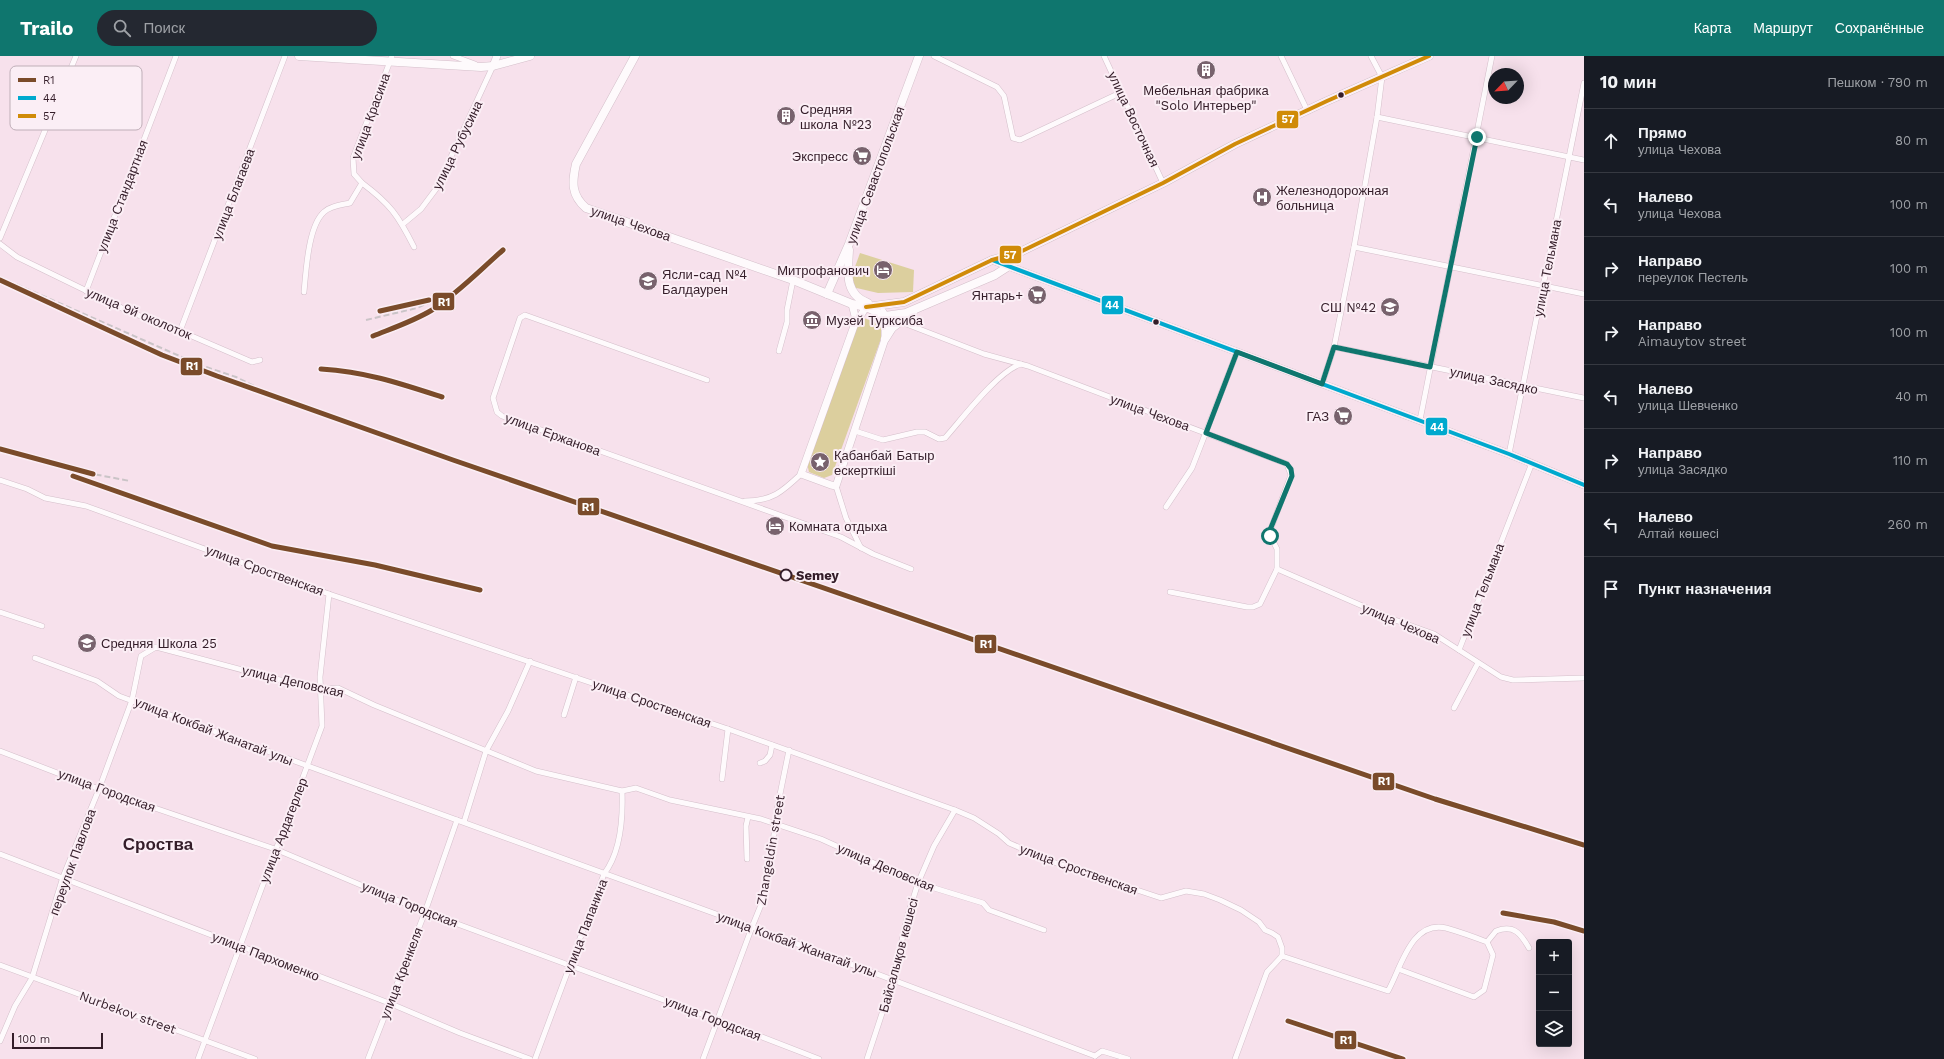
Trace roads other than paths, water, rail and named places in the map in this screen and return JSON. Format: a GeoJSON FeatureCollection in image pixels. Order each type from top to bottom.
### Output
{"type":"FeatureCollection","features":[{"type":"Feature","properties":{"kind":"main road"},"geometry":{"type":"LineString","coordinates":[[299,56],[390,59],[481,67],[494,66],[530,56]]}},
{"type":"Feature","properties":{"kind":"main road","name":"улица Чехова"},"geometry":{"type":"LineString","coordinates":[[635,56],[576,164],[573,179],[574,191],[579,202],[586,208],[793,280],[852,304],[870,306],[885,316]]}},
{"type":"Feature","properties":{"kind":"main road","name":"улица Севастопольская"},"geometry":{"type":"LineString","coordinates":[[828,294],[849,244],[919,56]]}},
{"type":"Feature","properties":{"kind":"main road"},"geometry":{"type":"LineString","coordinates":[[849,244],[848,278],[853,293],[859,300],[870,306],[904,302],[992,260],[1020,252],[1163,183],[1235,144],[1307,110],[1429,56]]}},
{"type":"Feature","properties":{"kind":"main road"},"geometry":{"type":"LineString","coordinates":[[885,316],[906,313],[995,275],[1009,266],[1020,252]]}},
{"type":"Feature","properties":{"kind":"main road"},"geometry":{"type":"LineString","coordinates":[[885,339],[892,328],[920,307]]}},
{"type":"Feature","properties":{"kind":"street"},"geometry":{"type":"LineString","coordinates":[[72,66],[76,56]]}},
{"type":"Feature","properties":{"kind":"street","name":"улица Стандартная"},"geometry":{"type":"LineString","coordinates":[[86,291],[176,56]]}},
{"type":"Feature","properties":{"kind":"street","name":"улица Благаева"},"geometry":{"type":"LineString","coordinates":[[180,331],[285,56]]}},
{"type":"Feature","properties":{"kind":"street"},"geometry":{"type":"LineString","coordinates":[[453,56],[481,67]]}},
{"type":"Feature","properties":{"kind":"street","name":"улица Рубусина"},"geometry":{"type":"LineString","coordinates":[[403,224],[421,209],[436,189],[494,66],[497,56]]}},
{"type":"Feature","properties":{"kind":"street"},"geometry":{"type":"LineString","coordinates":[[934,56],[998,87],[1004,96],[1013,138],[1016,140],[1020,140],[1122,92]]}},
{"type":"Feature","properties":{"kind":"street","name":"улица Восточная"},"geometry":{"type":"LineString","coordinates":[[1104,56],[1163,183]]}},
{"type":"Feature","properties":{"kind":"street"},"geometry":{"type":"LineString","coordinates":[[1281,56],[1307,110]]}},
{"type":"Feature","properties":{"kind":"street"},"geometry":{"type":"LineString","coordinates":[[1322,384],[1334,347],[1354,247],[1377,117],[1382,77],[1371,56]]}},
{"type":"Feature","properties":{"kind":"street"},"geometry":{"type":"LineString","coordinates":[[1420,420],[1492,56]]}},
{"type":"Feature","properties":{"kind":"street","name":"улица Красина"},"geometry":{"type":"LineString","coordinates":[[362,183],[354,174],[353,158],[390,59]]}},
{"type":"Feature","properties":{"kind":"street","name":"улица Тельмана"},"geometry":{"type":"LineString","coordinates":[[1509,454],[1524,386],[1568,157],[1584,83]]}},
{"type":"Feature","properties":{"kind":"street"},"geometry":{"type":"LineString","coordinates":[[1377,117],[1584,160]]}},
{"type":"Feature","properties":{"kind":"street"},"geometry":{"type":"LineString","coordinates":[[0,238],[45,130]]}},
{"type":"Feature","properties":{"kind":"street"},"geometry":{"type":"LineString","coordinates":[[304,292],[311,241],[314,229],[319,219],[324,212],[335,206],[350,203],[362,183],[387,203],[403,224],[414,247]]}},
{"type":"Feature","properties":{"kind":"street","name":"улица 9й околоток"},"geometry":{"type":"LineString","coordinates":[[0,244],[17,257],[130,312],[180,331],[252,362],[260,360]]}},
{"type":"Feature","properties":{"kind":"street"},"geometry":{"type":"LineString","coordinates":[[1354,247],[1584,294]]}},
{"type":"Feature","properties":{"kind":"street"},"geometry":{"type":"LineString","coordinates":[[992,260],[1420,420],[1532,463],[1584,485]]}},
{"type":"Feature","properties":{"kind":"street"},"geometry":{"type":"LineString","coordinates":[[779,351],[788,322],[787,310],[793,280]]}},
{"type":"Feature","properties":{"kind":"street"},"geometry":{"type":"LineString","coordinates":[[740,501],[759,501],[769,499],[780,493],[801,474],[854,326],[855,316],[852,304]]}},
{"type":"Feature","properties":{"kind":"street"},"geometry":{"type":"LineString","coordinates":[[854,326],[870,306]]}},
{"type":"Feature","properties":{"kind":"street","name":"улица Ержанова"},"geometry":{"type":"LineString","coordinates":[[708,380],[526,315],[520,318],[493,398],[497,412],[502,416],[841,537],[862,549],[911,569]]}},
{"type":"Feature","properties":{"kind":"street"},"geometry":{"type":"LineString","coordinates":[[862,549],[846,518],[836,486],[885,339],[885,316]]}},
{"type":"Feature","properties":{"kind":"street","name":"улица Чехова"},"geometry":{"type":"LineString","coordinates":[[885,316],[984,354],[1022,364],[1287,464],[1291,469],[1292,476],[1270,530],[1270,536],[1277,549],[1277,569],[1260,604],[1253,607],[1170,592]]}},
{"type":"Feature","properties":{"kind":"street","name":"улица Засядко"},"geometry":{"type":"LineString","coordinates":[[1334,347],[1584,398]]}},
{"type":"Feature","properties":{"kind":"street"},"geometry":{"type":"LineString","coordinates":[[1166,506],[1192,468],[1237,352]]}},
{"type":"Feature","properties":{"kind":"street"},"geometry":{"type":"LineString","coordinates":[[855,431],[883,440],[916,432],[925,432],[939,439],[945,438],[996,383],[1015,366],[1022,364]]}},
{"type":"Feature","properties":{"kind":"street","name":"улица Тельмана"},"geometry":{"type":"LineString","coordinates":[[1459,650],[1532,463]]}},
{"type":"Feature","properties":{"kind":"street"},"geometry":{"type":"LineString","coordinates":[[801,474],[836,486]]}},
{"type":"Feature","properties":{"kind":"street","name":"улица Сроственская"},"geometry":{"type":"LineString","coordinates":[[0,481],[27,489],[45,498],[86,506],[329,594],[790,750],[974,818],[1019,848],[1060,864],[1161,898],[1186,891],[1220,900],[1241,910],[1259,922],[1265,930],[1278,938],[1282,948],[1282,956]]}},
{"type":"Feature","properties":{"kind":"street","name":"улица Чехова"},"geometry":{"type":"LineString","coordinates":[[1277,569],[1387,617],[1434,634],[1478,663],[1501,676],[1513,680],[1584,678]]}},
{"type":"Feature","properties":{"kind":"street","name":"улица Ардагерлер"},"geometry":{"type":"LineString","coordinates":[[198,1059],[322,726],[320,689],[321,664],[329,594]]}},
{"type":"Feature","properties":{"kind":"street"},"geometry":{"type":"LineString","coordinates":[[0,612],[42,626]]}},
{"type":"Feature","properties":{"kind":"street","name":"улица Деповская"},"geometry":{"type":"LineString","coordinates":[[141,656],[156,647],[302,686],[320,689],[338,688],[536,771],[622,791],[636,788],[670,800],[775,824],[821,839],[918,883],[983,903],[989,910],[1044,930]]}},
{"type":"Feature","properties":{"kind":"street","name":"переулок Павлова"},"geometry":{"type":"LineString","coordinates":[[0,1041],[15,1006],[32,978],[64,878],[132,700],[141,656]]}},
{"type":"Feature","properties":{"kind":"street","name":"улица Кокбай Жанатай улы"},"geometry":{"type":"LineString","coordinates":[[35,658],[97,681],[119,696],[752,927],[1094,1058],[1102,1051],[1128,1059]]}},
{"type":"Feature","properties":{"kind":"street"},"geometry":{"type":"LineString","coordinates":[[464,822],[486,751],[508,712],[530,661]]}},
{"type":"Feature","properties":{"kind":"street"},"geometry":{"type":"LineString","coordinates":[[1454,708],[1478,663]]}},
{"type":"Feature","properties":{"kind":"street","name":"улица Сроственская"},"geometry":{"type":"LineString","coordinates":[[564,715],[576,677]]}},
{"type":"Feature","properties":{"kind":"street","name":"улица Сроственская"},"geometry":{"type":"LineString","coordinates":[[722,778],[728,729]]}},
{"type":"Feature","properties":{"kind":"street"},"geometry":{"type":"LineString","coordinates":[[760,763],[765,761],[770,755],[772,745]]}},
{"type":"Feature","properties":{"kind":"street","name":"Zhangeldin street"},"geometry":{"type":"LineString","coordinates":[[703,1059],[763,900],[783,776],[790,750]]}},
{"type":"Feature","properties":{"kind":"street","name":"улица Городская"},"geometry":{"type":"LineString","coordinates":[[0,751],[99,789],[275,849],[425,912],[718,1020],[819,1059]]}},
{"type":"Feature","properties":{"kind":"street","name":"улица Папанина"},"geometry":{"type":"LineString","coordinates":[[536,1059],[604,874],[611,865],[620,832],[623,812],[622,791]]}},
{"type":"Feature","properties":{"kind":"street","name":"Байсалықов көшесі"},"geometry":{"type":"LineString","coordinates":[[867,1059],[893,980],[907,918],[918,883],[934,846],[955,810]]}},
{"type":"Feature","properties":{"kind":"street"},"geometry":{"type":"LineString","coordinates":[[747,859],[746,826],[748,817]]}},
{"type":"Feature","properties":{"kind":"street","name":"улица Кренкеля"},"geometry":{"type":"LineString","coordinates":[[368,1059],[425,912],[457,820]]}},
{"type":"Feature","properties":{"kind":"street","name":"улица Пархоменко"},"geometry":{"type":"LineString","coordinates":[[0,854],[389,1003],[460,1033],[530,1059]]}},
{"type":"Feature","properties":{"kind":"street"},"geometry":{"type":"LineString","coordinates":[[1235,1059],[1267,972],[1282,956],[1388,991],[1416,936],[1431,927],[1444,928],[1488,942]]}},
{"type":"Feature","properties":{"kind":"street"},"geometry":{"type":"LineString","coordinates":[[1488,942],[1496,931],[1511,928],[1522,935],[1529,948]]}},
{"type":"Feature","properties":{"kind":"street"},"geometry":{"type":"LineString","coordinates":[[1398,969],[1474,997],[1479,995],[1484,990],[1493,960],[1493,955],[1488,942]]}},
{"type":"Feature","properties":{"kind":"street","name":"Nurbekov street"},"geometry":{"type":"LineString","coordinates":[[0,965],[32,978],[205,1039],[255,1059]]}},
{"type":"Feature","properties":{"kind":"railway"},"geometry":{"type":"LineString","coordinates":[[373,336],[411,321],[432,310],[460,289],[503,250]]}},
{"type":"Feature","properties":{"kind":"railway"},"geometry":{"type":"LineString","coordinates":[[0,277],[200,365],[236,377],[276,397]]}},
{"type":"Feature","properties":{"kind":"railway"},"geometry":{"type":"LineString","coordinates":[[366,320],[417,308],[442,297]]}},
{"type":"Feature","properties":{"kind":"railway"},"geometry":{"type":"LineString","coordinates":[[321,369],[368,375],[442,397]]}},
{"type":"Feature","properties":{"kind":"railway"},"geometry":{"type":"LineString","coordinates":[[0,449],[72,470],[130,481]]}},
{"type":"Feature","properties":{"kind":"railway"},"geometry":{"type":"LineString","coordinates":[[453,460],[1260,738]]}},
{"type":"Feature","properties":{"kind":"railway"},"geometry":{"type":"LineString","coordinates":[[73,476],[272,546],[375,565],[480,590]]}},
{"type":"Feature","properties":{"kind":"railway"},"geometry":{"type":"LineString","coordinates":[[1503,913],[1554,922],[1584,931]]}},
{"type":"Feature","properties":{"kind":"railway"},"geometry":{"type":"LineString","coordinates":[[1288,1021],[1403,1059]]}},
{"type":"Feature","properties":{"kind":"place","name":"Мебельная фабрика \"Solo Интерьер\""},"geometry":{"type":"Point","coordinates":[1206,70]}},
{"type":"Feature","properties":{"kind":"place","name":"Средняя школа №23"},"geometry":{"type":"Point","coordinates":[786,116]}},
{"type":"Feature","properties":{"kind":"place","name":"Экспресс"},"geometry":{"type":"Point","coordinates":[862,156]}},
{"type":"Feature","properties":{"kind":"place","name":"Железнодорожная больница"},"geometry":{"type":"Point","coordinates":[1262,197]}},
{"type":"Feature","properties":{"kind":"place","name":"Митрофанович"},"geometry":{"type":"Point","coordinates":[883,270]}},
{"type":"Feature","properties":{"kind":"place","name":"Ясли-сад №4 Балдаурен"},"geometry":{"type":"Point","coordinates":[648,281]}},
{"type":"Feature","properties":{"kind":"place","name":"Янтарь+"},"geometry":{"type":"Point","coordinates":[1037,295]}},
{"type":"Feature","properties":{"kind":"place","name":"СШ №42"},"geometry":{"type":"Point","coordinates":[1390,307]}},
{"type":"Feature","properties":{"kind":"place","name":"Музей Турксиба"},"geometry":{"type":"Point","coordinates":[812,320]}},
{"type":"Feature","properties":{"kind":"place","name":"ГАЗ"},"geometry":{"type":"Point","coordinates":[1343,416]}},
{"type":"Feature","properties":{"kind":"place","name":"Қабанбай Батыр ескерткіші"},"geometry":{"type":"Point","coordinates":[820,462]}},
{"type":"Feature","properties":{"kind":"place","name":"Комната отдыха"},"geometry":{"type":"Point","coordinates":[775,526]}},
{"type":"Feature","properties":{"kind":"place","name":"Semey"},"geometry":{"type":"Point","coordinates":[786,575]}},
{"type":"Feature","properties":{"kind":"place","name":"Средняя Школа 25"},"geometry":{"type":"Point","coordinates":[87,643]}},
{"type":"Feature","properties":{"kind":"district","name":"Сроства"},"geometry":{"type":"Point","coordinates":[158,844]}}]}
